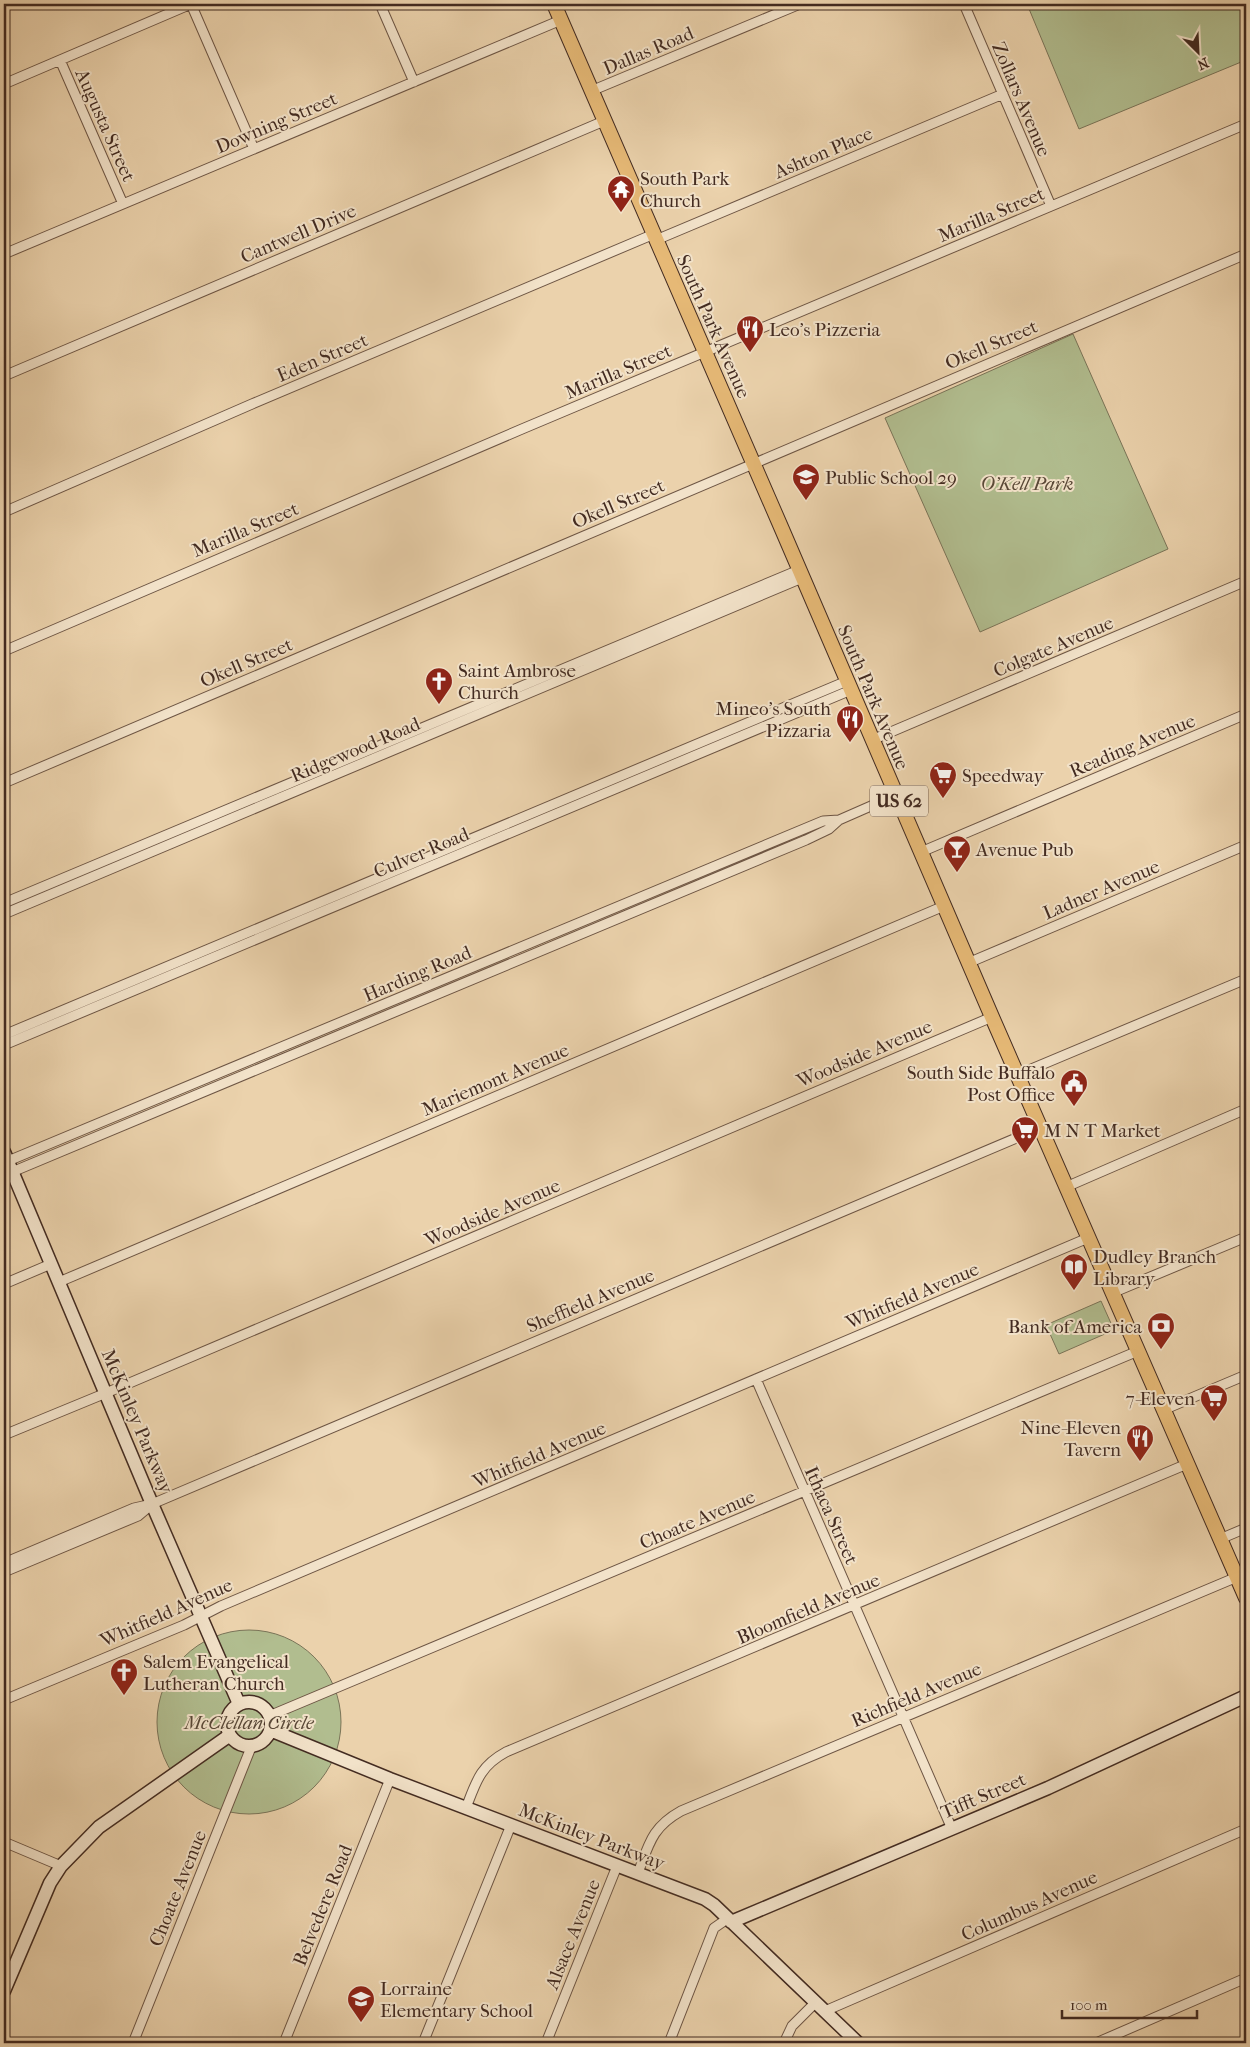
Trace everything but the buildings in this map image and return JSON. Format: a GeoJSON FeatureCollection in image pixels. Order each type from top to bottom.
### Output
{"type":"FeatureCollection","features":[{"type":"Feature","properties":{"kind":"main road","name":"South Park Avenue"},"geometry":{"type":"LineString","coordinates":[[554,4],[968,963],[1246,1598]]}},
{"type":"Feature","properties":{"kind":"street"},"geometry":{"type":"LineString","coordinates":[[4,84],[190,4],[254,149]]}},
{"type":"Feature","properties":{"kind":"street"},"geometry":{"type":"LineString","coordinates":[[380,4],[414,82]]}},
{"type":"Feature","properties":{"kind":"street","name":"Dallas Road"},"geometry":{"type":"LineString","coordinates":[[592,91],[800,4]]}},
{"type":"Feature","properties":{"kind":"street","name":"Zollars Avenue"},"geometry":{"type":"LineString","coordinates":[[964,4],[1051,206]]}},
{"type":"Feature","properties":{"kind":"street","name":"Downing Street"},"geometry":{"type":"LineString","coordinates":[[4,254],[561,20]]}},
{"type":"Feature","properties":{"kind":"street","name":"Augusta Street"},"geometry":{"type":"LineString","coordinates":[[60,60],[123,204]]}},
{"type":"Feature","properties":{"kind":"street","name":"Ashton Place"},"geometry":{"type":"LineString","coordinates":[[655,237],[1003,94]]}},
{"type":"Feature","properties":{"kind":"street","name":"Cantwell Drive"},"geometry":{"type":"LineString","coordinates":[[4,376],[604,120]]}},
{"type":"Feature","properties":{"kind":"street","name":"Marilla Street"},"geometry":{"type":"LineString","coordinates":[[4,651],[704,352],[1246,124]]}},
{"type":"Feature","properties":{"kind":"street","name":"Eden Street"},"geometry":{"type":"LineString","coordinates":[[4,512],[252,404],[655,237]]}},
{"type":"Feature","properties":{"kind":"street","name":"Okell Street"},"geometry":{"type":"LineString","coordinates":[[4,783],[1246,254]]}},
{"type":"Feature","properties":{"kind":"street","name":"Ridgewood Road"},"geometry":{"type":"LineString","coordinates":[[4,903],[176,831],[302,783],[800,574]]}},
{"type":"Feature","properties":{"kind":"street","name":"Colgate Avenue"},"geometry":{"type":"LineString","coordinates":[[872,740],[1246,581]]}},
{"type":"Feature","properties":{"kind":"street","name":"Culver Road"},"geometry":{"type":"LineString","coordinates":[[4,1035],[849,685]]}},
{"type":"Feature","properties":{"kind":"street","name":"Culver Road"},"geometry":{"type":"LineString","coordinates":[[4,1045],[849,685]]}},
{"type":"Feature","properties":{"kind":"street","name":"Reading Avenue"},"geometry":{"type":"LineString","coordinates":[[921,852],[1246,714]]}},
{"type":"Feature","properties":{"kind":"street","name":"Ridgewood Road"},"geometry":{"type":"LineString","coordinates":[[4,914],[180,840],[302,783]]}},
{"type":"Feature","properties":{"kind":"street","name":"Harding Road"},"geometry":{"type":"LineString","coordinates":[[8,1162],[824,821],[839,820],[896,796]]}},
{"type":"Feature","properties":{"kind":"street","name":"Harding Road"},"geometry":{"type":"LineString","coordinates":[[8,1162],[125,1126],[829,829],[839,820]]}},
{"type":"Feature","properties":{"kind":"street"},"geometry":{"type":"LineString","coordinates":[[176,831],[180,840]]}},
{"type":"Feature","properties":{"kind":"street","name":"Ladner Avenue"},"geometry":{"type":"LineString","coordinates":[[968,963],[1246,845]]}},
{"type":"Feature","properties":{"kind":"street"},"geometry":{"type":"LineString","coordinates":[[686,878],[690,888]]}},
{"type":"Feature","properties":{"kind":"street"},"geometry":{"type":"LineString","coordinates":[[55,882],[59,891]]}},
{"type":"Feature","properties":{"kind":"street","name":"Mariemont Avenue"},"geometry":{"type":"LineString","coordinates":[[58,1282],[944,906]]}},
{"type":"Feature","properties":{"kind":"street"},"geometry":{"type":"LineString","coordinates":[[590,918],[594,929]]}},
{"type":"Feature","properties":{"kind":"street"},"geometry":{"type":"LineString","coordinates":[[498,956],[502,968]]}},
{"type":"Feature","properties":{"kind":"street"},"geometry":{"type":"LineString","coordinates":[[1017,1075],[1246,979]]}},
{"type":"Feature","properties":{"kind":"street"},"geometry":{"type":"LineString","coordinates":[[403,996],[408,1008]]}},
{"type":"Feature","properties":{"kind":"street","name":"Woodside Avenue"},"geometry":{"type":"LineString","coordinates":[[4,1435],[992,1017]]}},
{"type":"Feature","properties":{"kind":"street"},"geometry":{"type":"LineString","coordinates":[[307,1037],[312,1048]]}},
{"type":"Feature","properties":{"kind":"street"},"geometry":{"type":"LineString","coordinates":[[214,1076],[218,1087]]}},
{"type":"Feature","properties":{"kind":"street"},"geometry":{"type":"LineString","coordinates":[[1066,1186],[1246,1109]]}},
{"type":"Feature","properties":{"kind":"street"},"geometry":{"type":"LineString","coordinates":[[121,1115],[125,1126]]}},
{"type":"Feature","properties":{"kind":"street","name":"Sheffield Avenue"},"geometry":{"type":"LineString","coordinates":[[6,1567],[138,1516],[152,1504],[1040,1128]]}},
{"type":"Feature","properties":{"kind":"street","name":"McKinley Parkway"},"geometry":{"type":"LineString","coordinates":[[8,1162],[152,1504],[240,1704]]}},
{"type":"Feature","properties":{"kind":"street"},"geometry":{"type":"LineString","coordinates":[[1112,1293],[1246,1236]]}},
{"type":"Feature","properties":{"kind":"street","name":"Whitfield Avenue"},"geometry":{"type":"LineString","coordinates":[[4,1700],[184,1625],[221,1606],[1088,1238]]}},
{"type":"Feature","properties":{"kind":"street"},"geometry":{"type":"LineString","coordinates":[[4,1284],[51,1264]]}},
{"type":"Feature","properties":{"kind":"street","name":"Choate Avenue"},"geometry":{"type":"LineString","coordinates":[[269,1716],[1138,1351]]}},
{"type":"Feature","properties":{"kind":"street"},"geometry":{"type":"LineString","coordinates":[[1163,1410],[1246,1375]]}},
{"type":"Feature","properties":{"kind":"street","name":"Ithaca Street"},"geometry":{"type":"LineString","coordinates":[[756,1379],[902,1718],[952,1829]]}},
{"type":"Feature","properties":{"kind":"street","name":"Bloomfield Avenue"},"geometry":{"type":"LineString","coordinates":[[466,1808],[477,1778],[490,1761],[498,1756],[1187,1464]]}},
{"type":"Feature","properties":{"kind":"street"},"geometry":{"type":"LineString","coordinates":[[1220,1539],[1246,1528]]}},
{"type":"Feature","properties":{"kind":"street","name":"Richfield Avenue"},"geometry":{"type":"LineString","coordinates":[[638,1873],[656,1831],[666,1820],[690,1808],[1237,1577]]}},
{"type":"Feature","properties":{"kind":"street","name":"Tifft Street"},"geometry":{"type":"LineString","coordinates":[[729,1920],[952,1829],[1107,1761],[1246,1696]]}},
{"type":"Feature","properties":{"kind":"street"},"geometry":{"type":"LineString","coordinates":[[247,1702],[264,1708],[269,1716],[270,1730],[264,1739],[252,1745],[241,1744],[230,1735],[227,1728],[228,1718],[233,1708],[247,1702]]}},
{"type":"Feature","properties":{"kind":"street","name":"McKinley Parkway"},"geometry":{"type":"LineString","coordinates":[[270,1730],[390,1779],[705,1899],[858,2043]]}},
{"type":"Feature","properties":{"kind":"street"},"geometry":{"type":"LineString","coordinates":[[4,1991],[50,1883],[61,1866],[99,1827],[230,1735]]}},
{"type":"Feature","properties":{"kind":"street","name":"Choate Avenue"},"geometry":{"type":"LineString","coordinates":[[133,2043],[252,1745]]}},
{"type":"Feature","properties":{"kind":"street","name":"Belvedere Road"},"geometry":{"type":"LineString","coordinates":[[284,2043],[390,1779]]}},
{"type":"Feature","properties":{"kind":"street"},"geometry":{"type":"LineString","coordinates":[[423,2043],[511,1825]]}},
{"type":"Feature","properties":{"kind":"street","name":"Columbus Avenue"},"geometry":{"type":"LineString","coordinates":[[784,2043],[792,2026],[820,2007],[1246,1829]]}},
{"type":"Feature","properties":{"kind":"street"},"geometry":{"type":"LineString","coordinates":[[4,1842],[61,1866]]}},
{"type":"Feature","properties":{"kind":"street","name":"Alsace Avenue"},"geometry":{"type":"LineString","coordinates":[[546,2043],[618,1866]]}},
{"type":"Feature","properties":{"kind":"street"},"geometry":{"type":"LineString","coordinates":[[668,2043],[714,1928],[729,1920]]}},
{"type":"Feature","properties":{"kind":"street"},"geometry":{"type":"LineString","coordinates":[[1096,2043],[1246,1978]]}},
{"type":"Feature","properties":{"kind":"green space"},"geometry":{"type":"Polygon","coordinates":[[[1027,4],[1243,4],[1246,11],[1246,60],[1079,129],[1027,4]]]}},
{"type":"Feature","properties":{"kind":"green space","name":"O'Kell Park"},"geometry":{"type":"Polygon","coordinates":[[[1073,334],[1168,549],[980,632],[885,418],[1073,334]]]}},
{"type":"Feature","properties":{"kind":"green space"},"geometry":{"type":"Polygon","coordinates":[[[1101,1301],[1114,1330],[1059,1354],[1046,1325],[1101,1301]]]}},
{"type":"Feature","properties":{"kind":"green space","name":"McClellan Circle"},"geometry":{"type":"Polygon","coordinates":[[[240,1630],[258,1630],[284,1637],[300,1645],[314,1657],[326,1671],[334,1687],[341,1713],[341,1731],[334,1757],[326,1773],[314,1787],[300,1799],[276,1810],[258,1814],[240,1814],[222,1810],[198,1799],[172,1773],[161,1749],[157,1731],[157,1713],[161,1695],[172,1671],[198,1645],[222,1634],[240,1630]]]}},
{"type":"Feature","properties":{"kind":"place","name":"South Park Church"},"geometry":{"type":"Point","coordinates":[621,213]}},
{"type":"Feature","properties":{"kind":"place","name":"Leo's Pizzeria"},"geometry":{"type":"Point","coordinates":[750,353]}},
{"type":"Feature","properties":{"kind":"place","name":"Public School 29"},"geometry":{"type":"Point","coordinates":[806,501]}},
{"type":"Feature","properties":{"kind":"place","name":"Saint Ambrose Church"},"geometry":{"type":"Point","coordinates":[439,705]}},
{"type":"Feature","properties":{"kind":"place","name":"Mineo's South Pizzaria"},"geometry":{"type":"Point","coordinates":[850,743]}},
{"type":"Feature","properties":{"kind":"place","name":"Speedway"},"geometry":{"type":"Point","coordinates":[943,799]}},
{"type":"Feature","properties":{"kind":"place","name":"Avenue Pub"},"geometry":{"type":"Point","coordinates":[957,873]}},
{"type":"Feature","properties":{"kind":"place","name":"South Side Buffalo Post Office"},"geometry":{"type":"Point","coordinates":[1074,1107]}},
{"type":"Feature","properties":{"kind":"place","name":"M N T Market"},"geometry":{"type":"Point","coordinates":[1025,1154]}},
{"type":"Feature","properties":{"kind":"place","name":"Dudley Branch Library"},"geometry":{"type":"Point","coordinates":[1074,1291]}},
{"type":"Feature","properties":{"kind":"place","name":"Bank of America"},"geometry":{"type":"Point","coordinates":[1161,1350]}},
{"type":"Feature","properties":{"kind":"place","name":"7-Eleven"},"geometry":{"type":"Point","coordinates":[1214,1422]}},
{"type":"Feature","properties":{"kind":"place","name":"Nine-Eleven Tavern"},"geometry":{"type":"Point","coordinates":[1140,1462]}},
{"type":"Feature","properties":{"kind":"place","name":"Salem Evangelical Lutheran Church"},"geometry":{"type":"Point","coordinates":[124,1696]}},
{"type":"Feature","properties":{"kind":"place","name":"Lorraine Elementary School"},"geometry":{"type":"Point","coordinates":[361,2023]}}]}
